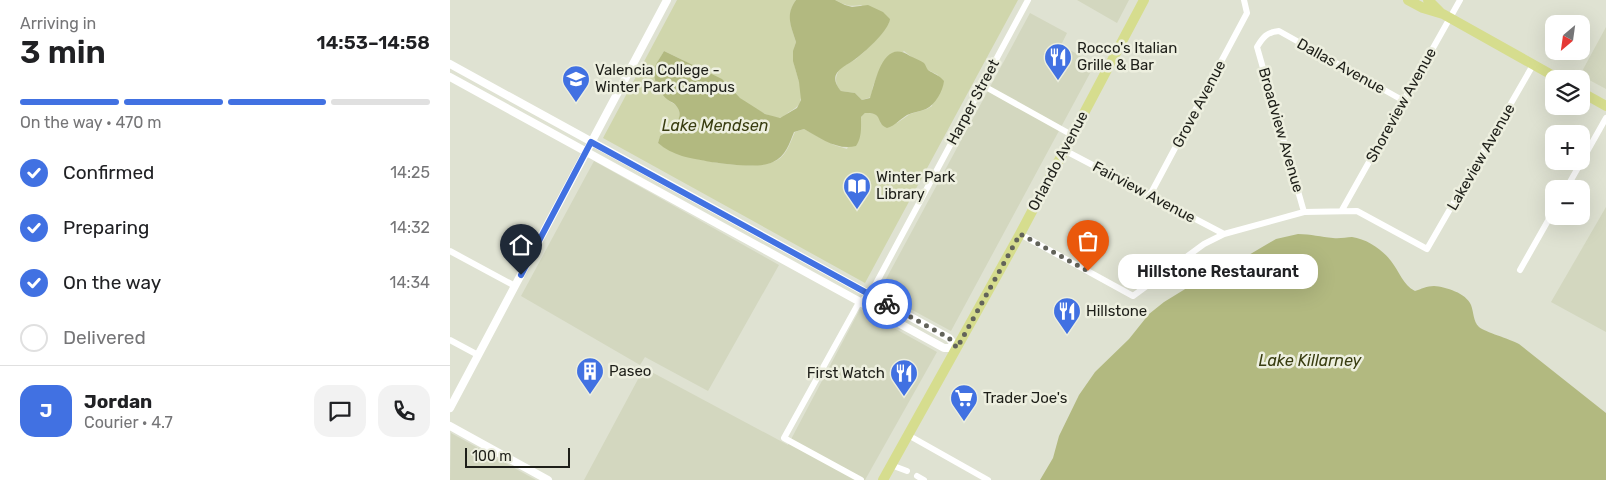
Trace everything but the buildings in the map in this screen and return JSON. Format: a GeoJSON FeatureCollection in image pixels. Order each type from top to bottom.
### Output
{"type":"FeatureCollection","features":[{"type":"Feature","properties":{"kind":"main road","name":"Orlando Avenue"},"geometry":{"type":"LineString","coordinates":[[883,480],[1020,234],[1144,0]]}},
{"type":"Feature","properties":{"kind":"main road"},"geometry":{"type":"LineString","coordinates":[[1408,0],[1423,8],[1446,16],[1545,71]]}},
{"type":"Feature","properties":{"kind":"main road"},"geometry":{"type":"LineString","coordinates":[[1428,0],[1446,16]]}},
{"type":"Feature","properties":{"kind":"main road"},"geometry":{"type":"LineString","coordinates":[[1590,97],[1606,106]]}},
{"type":"Feature","properties":{"kind":"street"},"geometry":{"type":"LineString","coordinates":[[450,408],[667,0]]}},
{"type":"Feature","properties":{"kind":"street","name":"Harper Street"},"geometry":{"type":"LineString","coordinates":[[861,480],[784,438],[857,306],[873,289],[1028,0]]}},
{"type":"Feature","properties":{"kind":"street","name":"Grove Avenue"},"geometry":{"type":"LineString","coordinates":[[1150,195],[1247,13],[1244,0]]}},
{"type":"Feature","properties":{"kind":"street","name":"Shoreview Avenue"},"geometry":{"type":"LineString","coordinates":[[1342,210],[1404,101],[1446,16],[1460,0]]}},
{"type":"Feature","properties":{"kind":"street","name":"Dallas Avenue"},"geometry":{"type":"LineString","coordinates":[[1257,47],[1266,35],[1279,31],[1404,101]]}},
{"type":"Feature","properties":{"kind":"street","name":"Broadview Avenue"},"geometry":{"type":"LineString","coordinates":[[1257,47],[1304,212]]}},
{"type":"Feature","properties":{"kind":"street"},"geometry":{"type":"LineString","coordinates":[[450,64],[949,338],[957,348]]}},
{"type":"Feature","properties":{"kind":"street","name":"Lakeview Avenue"},"geometry":{"type":"LineString","coordinates":[[1342,210],[1357,211],[1428,249],[1533,65]]}},
{"type":"Feature","properties":{"kind":"street"},"geometry":{"type":"LineString","coordinates":[[450,76],[944,348],[957,348]]}},
{"type":"Feature","properties":{"kind":"street"},"geometry":{"type":"LineString","coordinates":[[982,85],[1072,135]]}},
{"type":"Feature","properties":{"kind":"street"},"geometry":{"type":"LineString","coordinates":[[1571,180],[1606,118]]}},
{"type":"Feature","properties":{"kind":"street","name":"Fairview Avenue"},"geometry":{"type":"LineString","coordinates":[[1064,150],[1224,234]]}},
{"type":"Feature","properties":{"kind":"street"},"geometry":{"type":"LineString","coordinates":[[704,216],[709,206]]}},
{"type":"Feature","properties":{"kind":"street"},"geometry":{"type":"LineString","coordinates":[[1020,234],[1133,296],[1204,244],[1224,234],[1304,212],[1342,210]]}},
{"type":"Feature","properties":{"kind":"street"},"geometry":{"type":"LineString","coordinates":[[1520,270],[1546,225]]}},
{"type":"Feature","properties":{"kind":"street"},"geometry":{"type":"LineString","coordinates":[[450,251],[515,286]]}},
{"type":"Feature","properties":{"kind":"street"},"geometry":{"type":"LineString","coordinates":[[450,340],[478,355]]}},
{"type":"Feature","properties":{"kind":"street"},"geometry":{"type":"LineString","coordinates":[[450,426],[548,480]]}},
{"type":"Feature","properties":{"kind":"street"},"geometry":{"type":"LineString","coordinates":[[908,435],[988,480]]}},
{"type":"Feature","properties":{"kind":"street"},"geometry":{"type":"LineString","coordinates":[[891,465],[907,471]]}},
{"type":"Feature","properties":{"kind":"street"},"geometry":{"type":"LineString","coordinates":[[917,476],[924,480]]}},
{"type":"Feature","properties":{"kind":"shaded area"},"geometry":{"type":"Polygon","coordinates":[[[677,0],[796,0],[791,10],[790,21],[796,42],[794,59],[801,95],[798,105],[782,117],[774,117],[756,109],[718,79],[664,51],[654,72],[661,91],[679,111],[678,120],[672,128],[660,136],[658,143],[668,149],[697,159],[747,165],[777,160],[787,150],[795,132],[804,129],[834,145],[847,149],[861,117],[865,113],[876,115],[881,124],[897,123],[910,114],[932,106],[938,75],[928,70],[904,51],[880,69],[871,97],[862,100],[855,93],[841,91],[836,81],[840,69],[865,51],[889,23],[861,5],[848,5],[835,0],[1018,0],[865,283],[603,138],[677,0]]]}},
{"type":"Feature","properties":{"kind":"shaded area"},"geometry":{"type":"Polygon","coordinates":[[[1077,0],[1129,0],[1117,23],[1077,0]]]}},
{"type":"Feature","properties":{"kind":"shaded area"},"geometry":{"type":"Polygon","coordinates":[[[1030,13],[1067,33],[1061,45],[1095,64],[951,331],[879,292],[1030,13]]]}},
{"type":"Feature","properties":{"kind":"shaded area"},"geometry":{"type":"Polygon","coordinates":[[[1606,27],[1606,89],[1590,80],[1590,70],[1583,70],[1588,60],[1590,60],[1590,57],[1606,27]]]}},
{"type":"Feature","properties":{"kind":"shaded area"},"geometry":{"type":"Polygon","coordinates":[[[594,161],[779,265],[708,391],[645,357],[640,365],[521,296],[594,161]]]}},
{"type":"Feature","properties":{"kind":"shaded area"},"geometry":{"type":"Polygon","coordinates":[[[1606,207],[1606,332],[1551,302],[1606,207]]]}},
{"type":"Feature","properties":{"kind":"shaded area"},"geometry":{"type":"Polygon","coordinates":[[[860,309],[937,352],[865,480],[584,480],[644,368],[788,445],[860,309]]]}},
{"type":"Feature","properties":{"kind":"shaded area"},"geometry":{"type":"Polygon","coordinates":[[[451,433],[536,480],[450,480],[451,433]]]}},
{"type":"Feature","properties":{"kind":"water","name":"Lake Mendsen"},"geometry":{"type":"Polygon","coordinates":[[[796,0],[835,0],[852,7],[868,5],[883,12],[890,19],[886,29],[877,40],[836,75],[835,79],[841,91],[855,93],[862,100],[870,98],[882,64],[893,52],[901,52],[925,64],[928,70],[944,81],[935,101],[926,109],[907,115],[893,126],[887,128],[883,126],[875,114],[865,113],[861,117],[860,136],[856,146],[843,147],[836,145],[804,129],[794,132],[781,156],[765,165],[728,164],[691,158],[679,155],[658,143],[660,136],[675,124],[679,116],[676,106],[662,94],[655,80],[655,67],[664,51],[722,79],[740,98],[765,114],[780,118],[797,108],[801,100],[799,82],[793,61],[793,51],[796,42],[790,16],[796,0]]]}},
{"type":"Feature","properties":{"kind":"water","name":"Lake Killarney"},"geometry":{"type":"Polygon","coordinates":[[[1298,234],[1336,238],[1352,237],[1363,240],[1384,253],[1404,282],[1415,291],[1434,286],[1450,289],[1465,297],[1471,305],[1479,327],[1519,344],[1606,413],[1606,480],[1040,480],[1053,458],[1059,436],[1079,395],[1095,372],[1129,339],[1149,314],[1164,302],[1195,283],[1230,266],[1276,239],[1298,234]]]}},
{"type":"Feature","properties":{"kind":"way so far"},"geometry":{"type":"LineString","coordinates":[[887,304],[949,338],[957,348],[1020,234],[1088,271]]}},
{"type":"Feature","properties":{"kind":"place","name":"Rocco's Italian Grille & Bar"},"geometry":{"type":"Point","coordinates":[1058,81]}},
{"type":"Feature","properties":{"kind":"place","name":"Valencia College - Winter Park Campus"},"geometry":{"type":"Point","coordinates":[576,103]}},
{"type":"Feature","properties":{"kind":"place","name":"Winter Park Library"},"geometry":{"type":"Point","coordinates":[857,210]}},
{"type":"Feature","properties":{"kind":"place","name":"Hillstone Restaurant"},"geometry":{"type":"Point","coordinates":[1088,271]}},
{"type":"Feature","properties":{"kind":"place","name":"Hillstone"},"geometry":{"type":"Point","coordinates":[1067,335]}},
{"type":"Feature","properties":{"kind":"place","name":"Paseo"},"geometry":{"type":"Point","coordinates":[590,395]}},
{"type":"Feature","properties":{"kind":"place","name":"First Watch"},"geometry":{"type":"Point","coordinates":[904,397]}},
{"type":"Feature","properties":{"kind":"place","name":"Trader Joe's"},"geometry":{"type":"Point","coordinates":[964,422]}},
{"type":"Feature","properties":{"kind":"route"},"geometry":{"type":"LineString","coordinates":[[521,275],[591,142],[887,304]]}}]}
